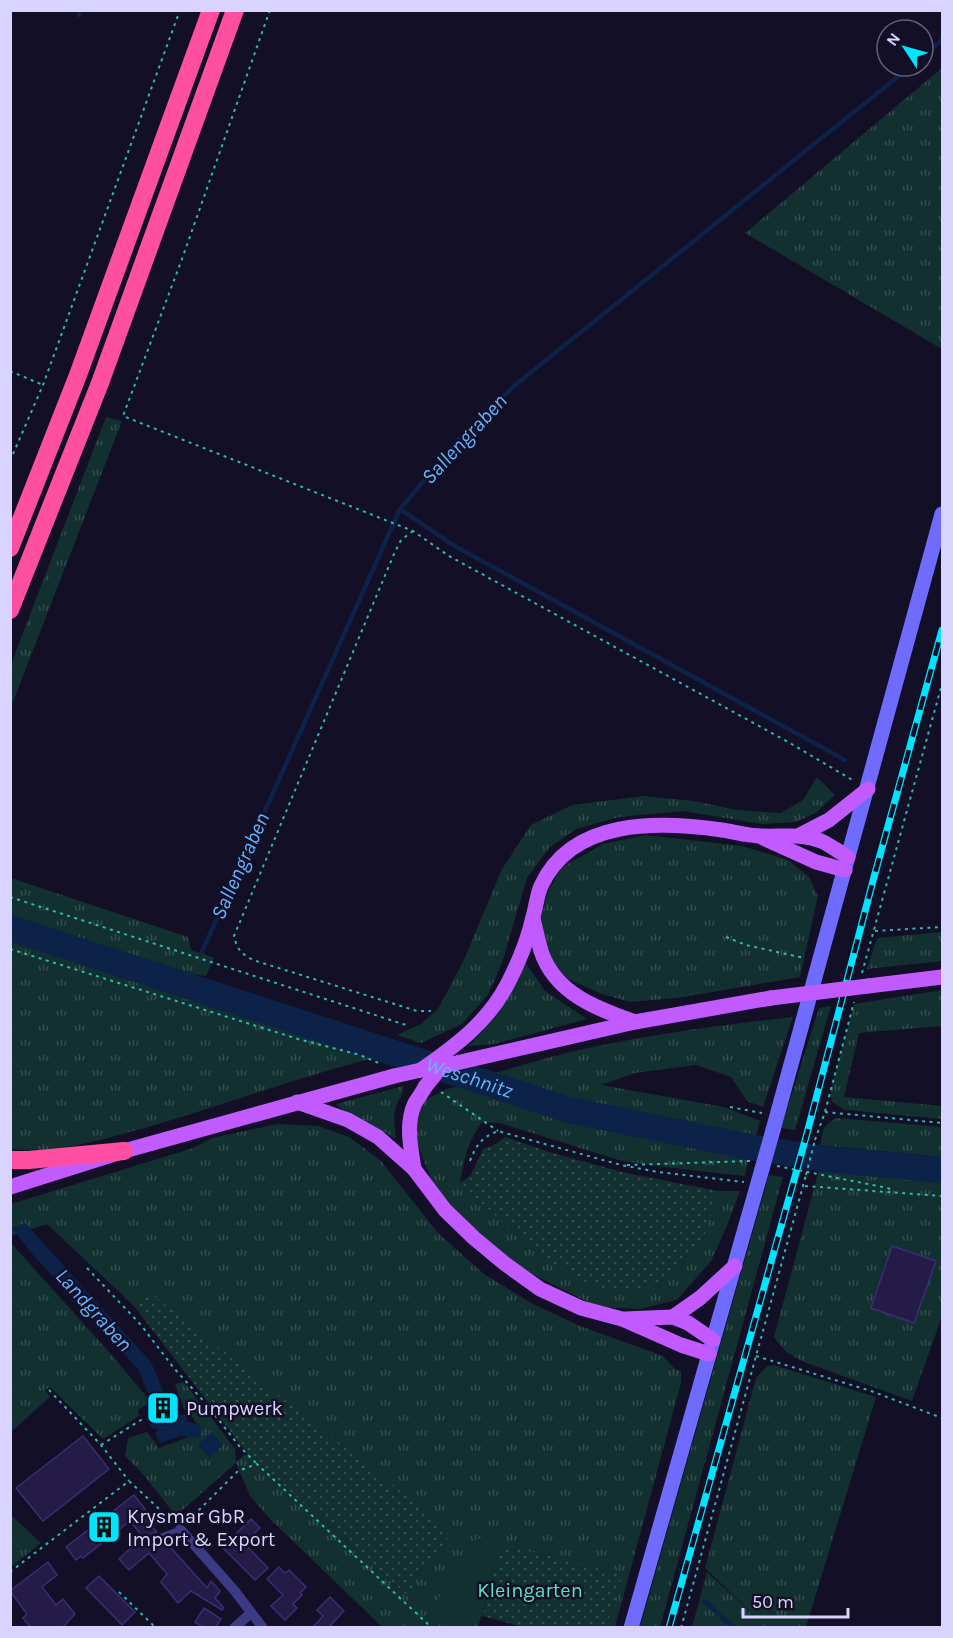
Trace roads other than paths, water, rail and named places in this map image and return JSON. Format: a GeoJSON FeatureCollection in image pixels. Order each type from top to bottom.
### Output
{"type":"FeatureCollection","features":[{"type":"Feature","properties":{"kind":"highway"},"geometry":{"type":"LineString","coordinates":[[10,548],[78,375],[211,10]]}},
{"type":"Feature","properties":{"kind":"highway"},"geometry":{"type":"LineString","coordinates":[[10,610],[100,383],[235,10]]}},
{"type":"Feature","properties":{"kind":"highway"},"geometry":{"type":"LineString","coordinates":[[10,1160],[124,1150]]}},
{"type":"Feature","properties":{"kind":"main road"},"geometry":{"type":"LineString","coordinates":[[800,835],[829,820],[868,789]]}},
{"type":"Feature","properties":{"kind":"main road"},"geometry":{"type":"LineString","coordinates":[[421,1070],[461,1043],[489,1014],[507,986],[533,919],[540,888],[550,869],[565,852],[588,837],[616,829],[666,824],[696,826],[760,836],[800,835],[822,841],[847,863]]}},
{"type":"Feature","properties":{"kind":"main road"},"geometry":{"type":"LineString","coordinates":[[760,836],[816,862],[847,863]]}},
{"type":"Feature","properties":{"kind":"main road"},"geometry":{"type":"LineString","coordinates":[[533,919],[541,953],[560,982],[574,995],[595,1007],[635,1022]]}},
{"type":"Feature","properties":{"kind":"main road"},"geometry":{"type":"LineString","coordinates":[[10,1187],[124,1150],[394,1076],[635,1022],[771,998],[942,977]]}},
{"type":"Feature","properties":{"kind":"main road"},"geometry":{"type":"LineString","coordinates":[[414,1169],[409,1132],[410,1119],[414,1105],[429,1087],[441,1067]]}},
{"type":"Feature","properties":{"kind":"main road"},"geometry":{"type":"LineString","coordinates":[[297,1102],[365,1128],[414,1169],[445,1210],[504,1263],[540,1289],[581,1308],[622,1319],[681,1345],[711,1347]]}},
{"type":"Feature","properties":{"kind":"main road"},"geometry":{"type":"LineString","coordinates":[[673,1317],[700,1298],[735,1266]]}},
{"type":"Feature","properties":{"kind":"main road"},"geometry":{"type":"LineString","coordinates":[[622,1319],[673,1317],[688,1323],[711,1347]]}},
{"type":"Feature","properties":{"kind":"street"},"geometry":{"type":"LineString","coordinates":[[631,1628],[762,1170],[942,514]]}},
{"type":"Feature","properties":{"kind":"street"},"geometry":{"type":"LineString","coordinates":[[180,1529],[263,1628]]}},
{"type":"Feature","properties":{"kind":"street"},"geometry":{"type":"LineString","coordinates":[[234,1628],[252,1613]]}},
{"type":"Feature","properties":{"kind":"lane"},"geometry":{"type":"LineString","coordinates":[[131,1541],[142,1543],[180,1529]]}},
{"type":"Feature","properties":{"kind":"water"},"geometry":{"type":"Polygon","coordinates":[[[25,1223],[150,1361],[160,1385],[150,1389],[138,1369],[34,1256],[12,1228],[25,1223]]]}},
{"type":"Feature","properties":{"kind":"water"},"geometry":{"type":"Polygon","coordinates":[[[185,1415],[192,1432],[160,1443],[155,1434],[166,1417],[185,1415]]]}},
{"type":"Feature","properties":{"kind":"water"},"geometry":{"type":"Polygon","coordinates":[[[211,1432],[223,1445],[210,1458],[198,1445],[211,1432]]]}},
{"type":"Feature","properties":{"kind":"waterway"},"geometry":{"type":"LineString","coordinates":[[79,15],[80,10]]}},
{"type":"Feature","properties":{"kind":"waterway","name":"Sallengraben"},"geometry":{"type":"LineString","coordinates":[[935,46],[942,40]]}},
{"type":"Feature","properties":{"kind":"waterway","name":"Sallengraben"},"geometry":{"type":"LineString","coordinates":[[201,954],[400,509],[459,439],[514,386],[896,78]]}},
{"type":"Feature","properties":{"kind":"waterway"},"geometry":{"type":"LineString","coordinates":[[400,509],[453,545],[845,760]]}},
{"type":"Feature","properties":{"kind":"waterway","name":"Weschnitz"},"geometry":{"type":"LineString","coordinates":[[10,928],[569,1110],[755,1148],[825,1159],[942,1170]]}},
{"type":"Feature","properties":{"kind":"waterway","name":"Sallengraben"},"geometry":{"type":"LineString","coordinates":[[187,985],[192,974]]}},
{"type":"Feature","properties":{"kind":"waterway","name":"Landgraben"},"geometry":{"type":"LineString","coordinates":[[146,1369],[160,1403]]}},
{"type":"Feature","properties":{"kind":"waterway"},"geometry":{"type":"LineString","coordinates":[[156,1421],[194,1431]]}},
{"type":"Feature","properties":{"kind":"waterway"},"geometry":{"type":"LineString","coordinates":[[704,1601],[734,1628]]}},
{"type":"Feature","properties":{"kind":"railway"},"geometry":{"type":"LineString","coordinates":[[669,1628],[806,1137],[942,630]]}},
{"type":"Feature","properties":{"kind":"place","name":"Pumpwerk"},"geometry":{"type":"Point","coordinates":[163,1408]}},
{"type":"Feature","properties":{"kind":"place","name":"Krysmar GbR Import & Export"},"geometry":{"type":"Point","coordinates":[104,1527]}},
{"type":"Feature","properties":{"kind":"park label","name":"Kleingarten"},"geometry":{"type":"Point","coordinates":[530,1590]}}]}
